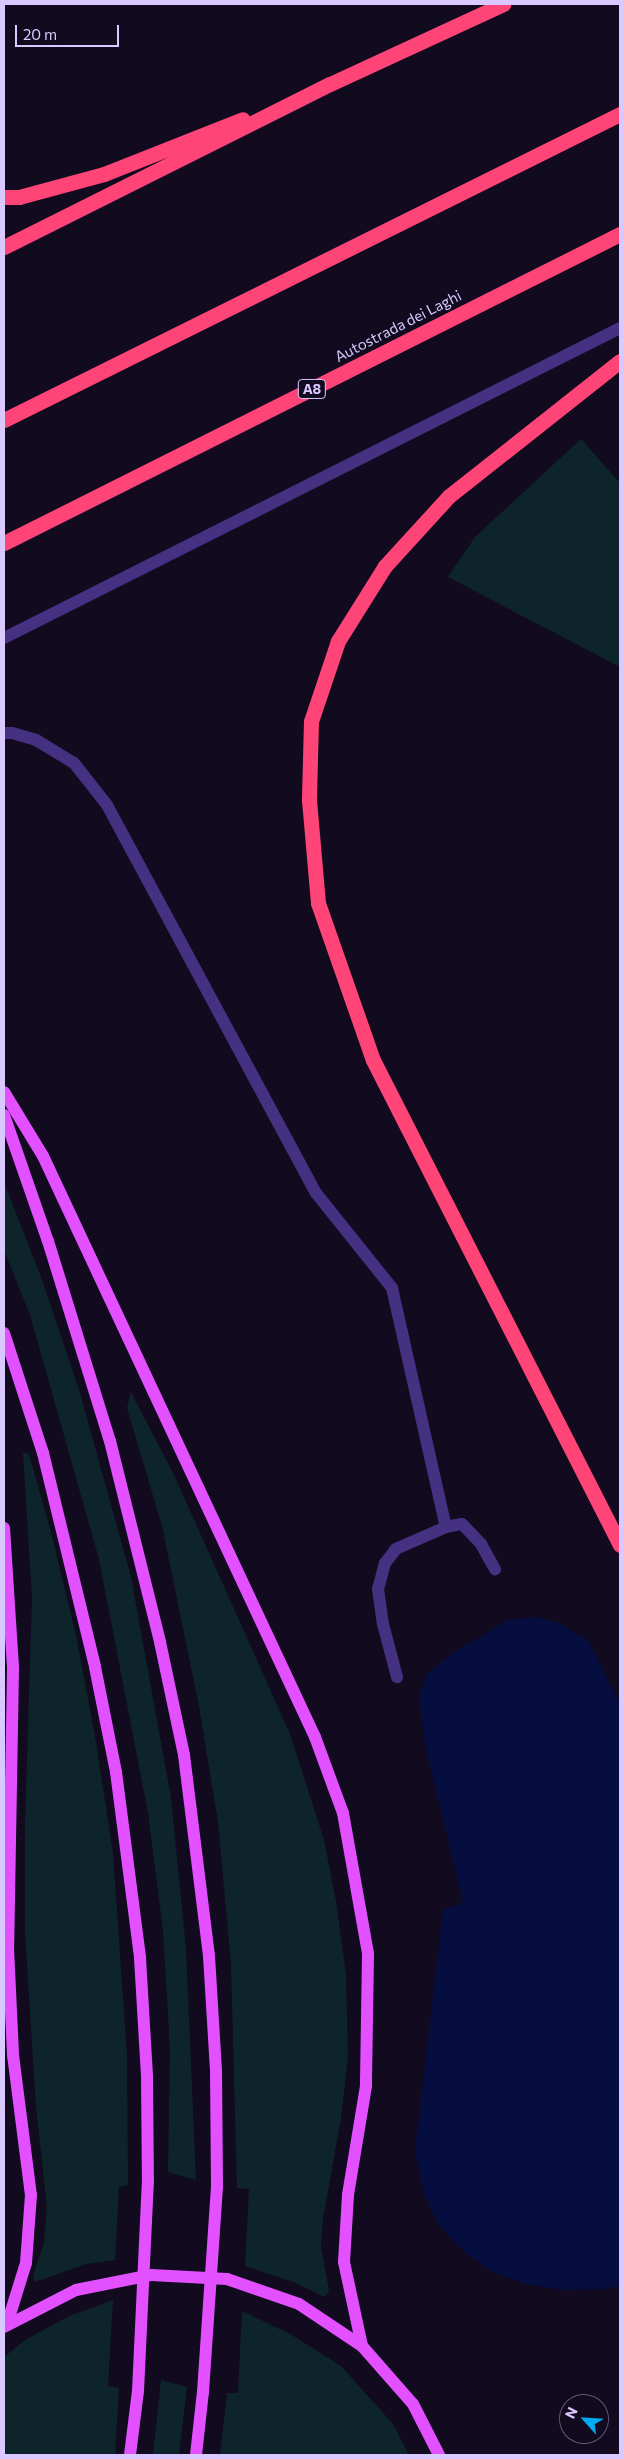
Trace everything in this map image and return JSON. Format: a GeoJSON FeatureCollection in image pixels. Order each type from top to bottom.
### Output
{"type":"FeatureCollection","features":[{"type":"Feature","properties":{"kind":"highway"},"geometry":{"type":"LineString","coordinates":[[4,247],[330,84],[504,4]]}},
{"type":"Feature","properties":{"kind":"highway"},"geometry":{"type":"LineString","coordinates":[[4,197],[19,197],[104,174],[330,84]]}},
{"type":"Feature","properties":{"kind":"highway"},"geometry":{"type":"LineString","coordinates":[[4,420],[620,114]]}},
{"type":"Feature","properties":{"kind":"highway","name":"Autostrada dei Laghi"},"geometry":{"type":"LineString","coordinates":[[4,543],[620,234]]}},
{"type":"Feature","properties":{"kind":"highway"},"geometry":{"type":"LineString","coordinates":[[620,361],[449,496],[385,566],[338,641],[314,712],[309,800],[318,903],[373,1060],[620,1545]]}},
{"type":"Feature","properties":{"kind":"main road"},"geometry":{"type":"LineString","coordinates":[[4,1092],[43,1156],[315,1737],[343,1813],[368,1954],[366,2086],[348,2195],[344,2262],[362,2346]]}},
{"type":"Feature","properties":{"kind":"main road"},"geometry":{"type":"LineString","coordinates":[[4,1115],[48,1241],[110,1441],[160,1642],[184,1755],[210,1956],[216,2070],[217,2186],[203,2392],[196,2455]]}},
{"type":"Feature","properties":{"kind":"main road"},"geometry":{"type":"LineString","coordinates":[[4,1333],[43,1453],[95,1667],[116,1772],[140,1958],[147,2076],[148,2182],[138,2391],[130,2455]]}},
{"type":"Feature","properties":{"kind":"main road"},"geometry":{"type":"LineString","coordinates":[[4,1528],[13,1669],[8,1948],[13,2055],[31,2195],[26,2263],[5,2325]]}},
{"type":"Feature","properties":{"kind":"main road"},"geometry":{"type":"LineString","coordinates":[[5,2325],[76,2290],[151,2275],[227,2279],[299,2304],[362,2346],[413,2404],[439,2455]]}},
{"type":"Feature","properties":{"kind":"lane"},"geometry":{"type":"LineString","coordinates":[[4,638],[620,328]]}},
{"type":"Feature","properties":{"kind":"lane"},"geometry":{"type":"LineString","coordinates":[[4,733],[12,732],[36,740],[74,763],[107,805],[316,1193],[392,1288],[446,1527]]}},
{"type":"Feature","properties":{"kind":"lane"},"geometry":{"type":"LineString","coordinates":[[397,1677],[382,1624],[378,1589],[385,1563],[396,1549],[446,1527],[462,1524],[482,1544],[495,1569]]}},
{"type":"Feature","properties":{"kind":"green space"},"geometry":{"type":"Polygon","coordinates":[[[581,439],[620,483],[620,667],[448,577],[475,537],[581,439]]]}},
{"type":"Feature","properties":{"kind":"green space"},"geometry":{"type":"Polygon","coordinates":[[[4,1182],[42,1280],[80,1393],[131,1577],[171,1798],[186,1949],[196,2180],[168,2172],[170,2050],[163,1930],[148,1813],[99,1559],[30,1315],[4,1250],[4,1182]]]}},
{"type":"Feature","properties":{"kind":"green space"},"geometry":{"type":"Polygon","coordinates":[[[131,1392],[174,1475],[290,1734],[324,1840],[336,1901],[346,1975],[348,2056],[341,2118],[323,2219],[321,2247],[329,2291],[325,2297],[291,2281],[245,2266],[249,2189],[237,2188],[231,1964],[218,1822],[199,1706],[162,1526],[127,1408],[131,1392]]]}},
{"type":"Feature","properties":{"kind":"green space"},"geometry":{"type":"Polygon","coordinates":[[[23,1453],[29,1454],[51,1532],[77,1640],[95,1736],[113,1853],[127,2055],[128,2185],[119,2187],[115,2260],[86,2264],[35,2282],[33,2275],[44,2243],[47,2207],[36,2107],[25,1931],[25,1826],[32,1598],[23,1453]]]}},
{"type":"Feature","properties":{"kind":"green space"},"geometry":{"type":"Polygon","coordinates":[[[113,2300],[108,2386],[119,2388],[115,2455],[4,2455],[4,2357],[25,2340],[69,2316],[113,2300]]]}},
{"type":"Feature","properties":{"kind":"green space"},"geometry":{"type":"Polygon","coordinates":[[[242,2311],[290,2334],[341,2366],[393,2424],[409,2455],[220,2455],[227,2393],[238,2393],[242,2311]]]}},
{"type":"Feature","properties":{"kind":"green space"},"geometry":{"type":"Polygon","coordinates":[[[161,2380],[187,2387],[179,2455],[153,2455],[161,2380]]]}},
{"type":"Feature","properties":{"kind":"shaded area"},"geometry":{"type":"Polygon","coordinates":[[[535,1617],[559,1623],[589,1641],[620,1704],[620,2286],[607,2289],[562,2290],[526,2284],[490,2271],[461,2249],[437,2223],[424,2194],[415,2151],[443,1910],[463,1902],[425,1745],[419,1697],[427,1674],[454,1652],[508,1620],[535,1617]]]}}]}
